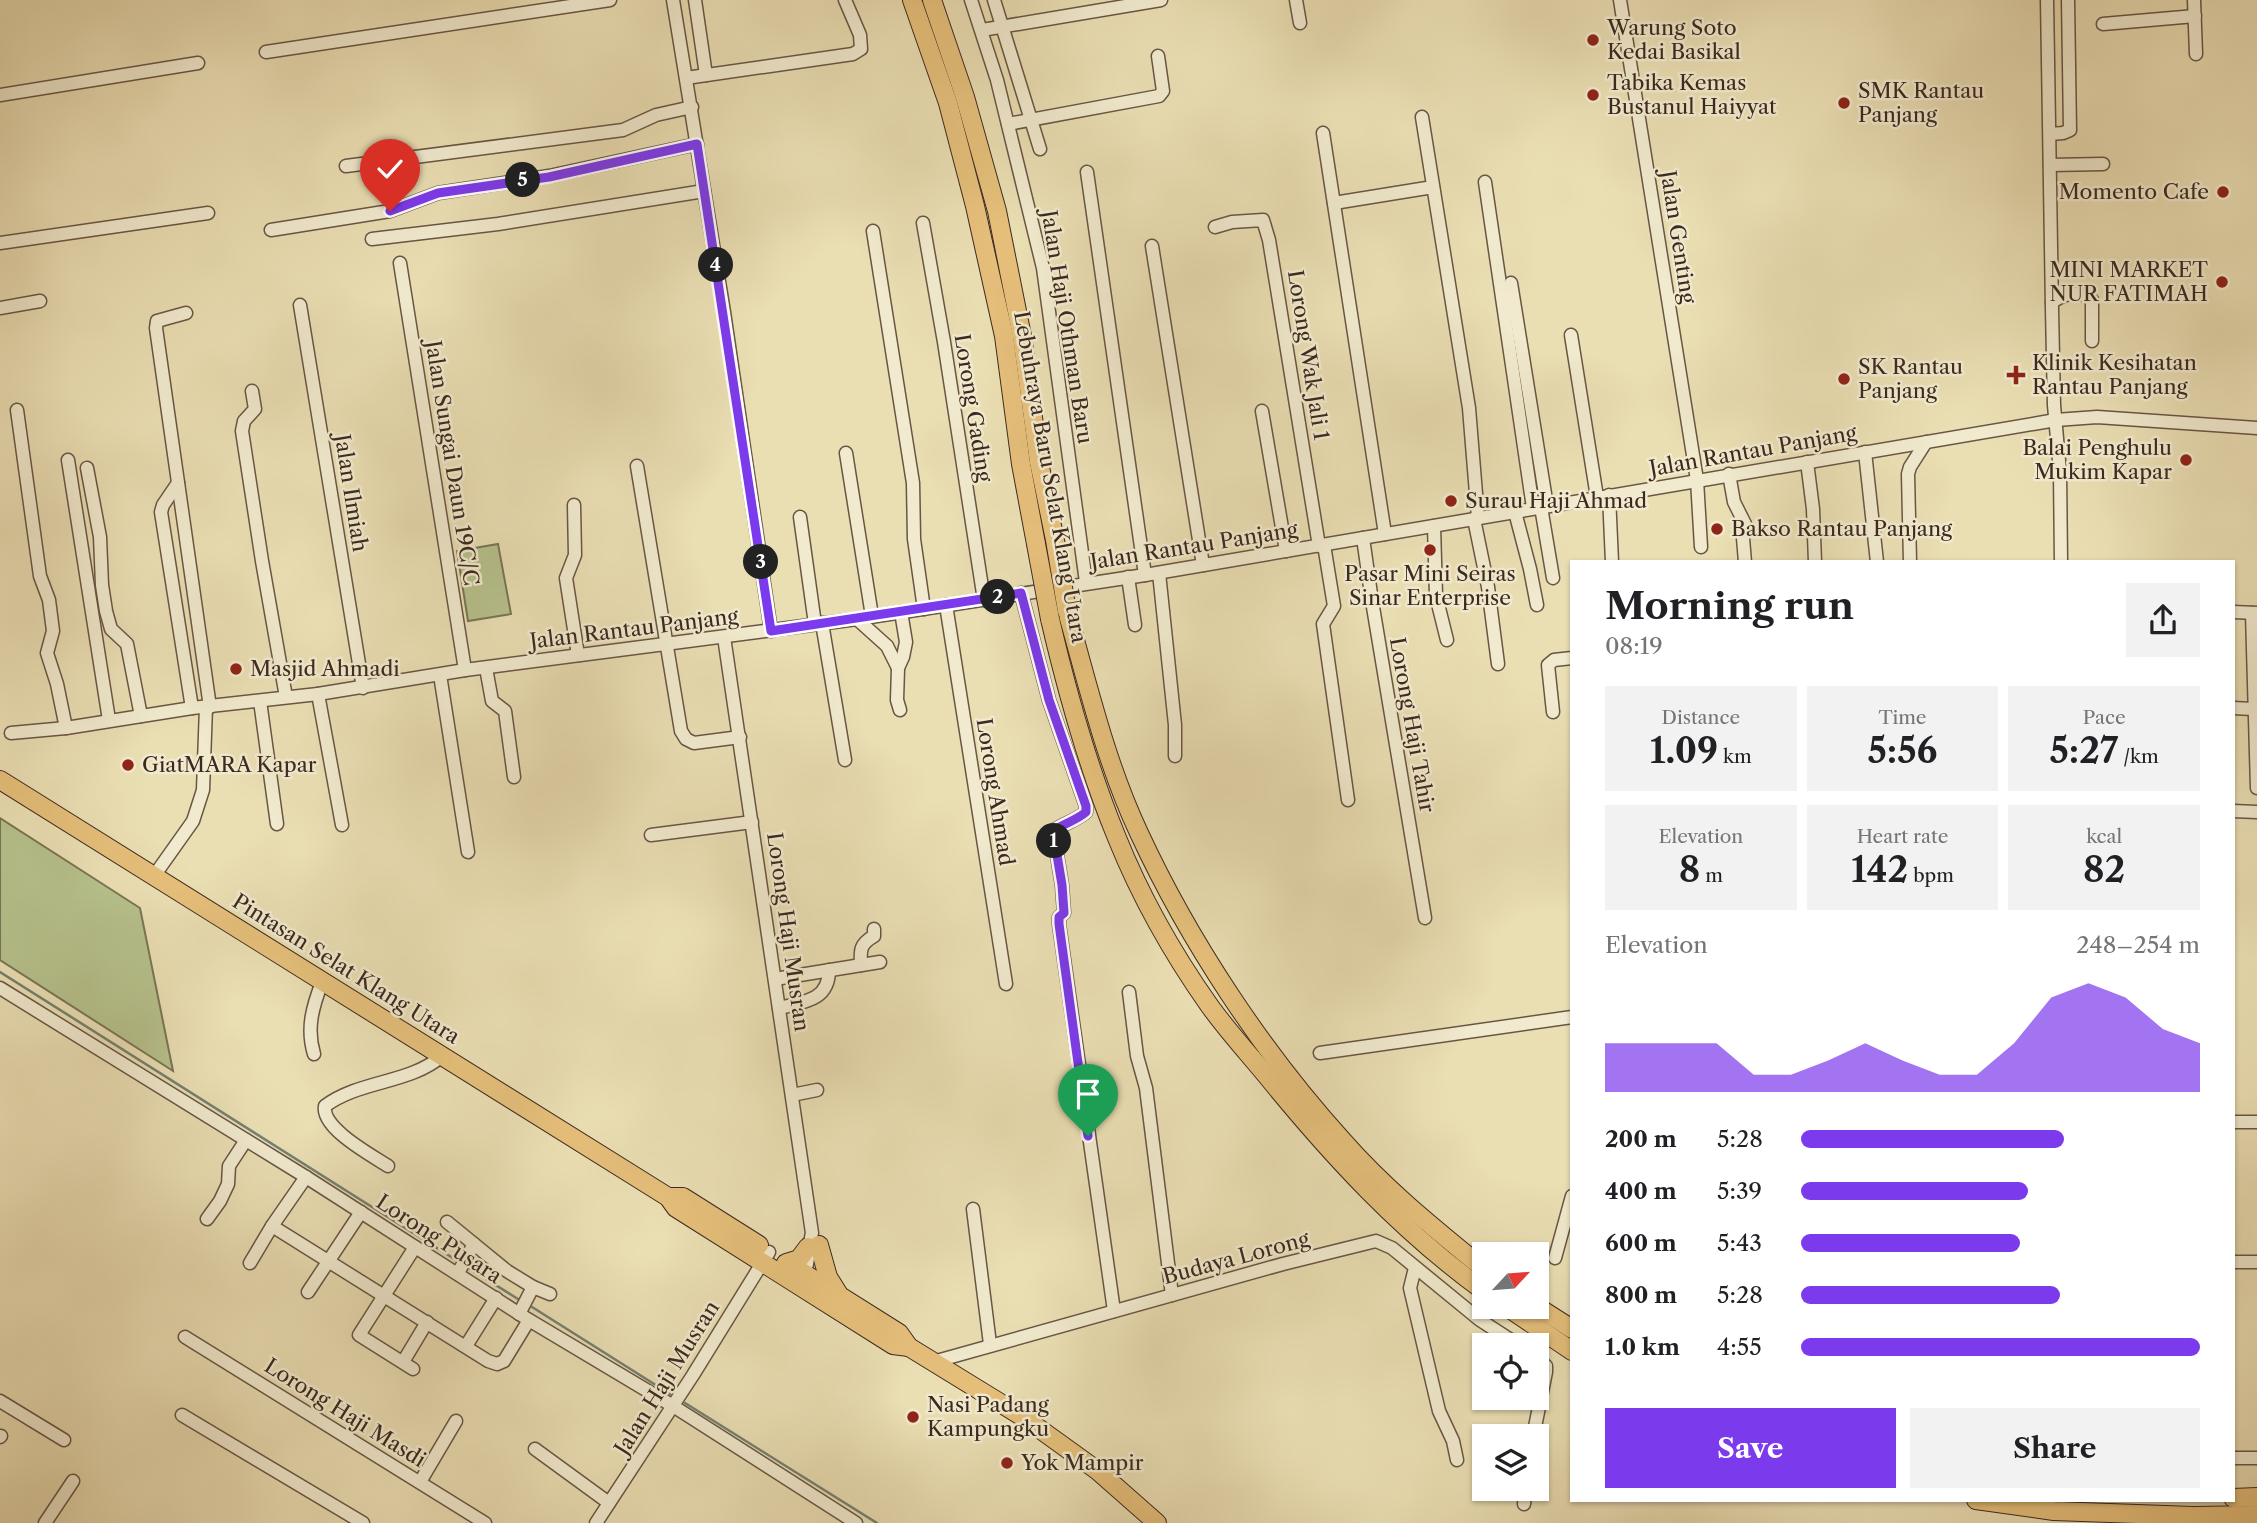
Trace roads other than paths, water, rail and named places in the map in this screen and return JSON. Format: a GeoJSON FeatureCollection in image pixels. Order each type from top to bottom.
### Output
{"type":"FeatureCollection","features":[{"type":"Feature","properties":{"kind":"highway","name":"Lebuhraya Baru Selat Klang Utara"},"geometry":{"type":"LineString","coordinates":[[912,0],[948,103],[975,206],[1004,336],[1021,464],[1050,619],[1089,757],[1117,838],[1158,922],[1209,1005],[1314,1134],[1354,1178],[1438,1255],[1472,1282]]}},
{"type":"Feature","properties":{"kind":"highway","name":"Lebuhraya Baru Selat Klang Utara"},"geometry":{"type":"LineString","coordinates":[[932,0],[965,97],[997,211],[1023,335],[1039,462],[1067,611],[1106,749],[1138,832],[1181,915],[1230,993],[1291,1080],[1344,1143],[1404,1202],[1472,1259]]}},
{"type":"Feature","properties":{"kind":"highway","name":"Pintasan Selat Klang Utara"},"geometry":{"type":"LineString","coordinates":[[0,780],[668,1197],[676,1208],[806,1282],[893,1345],[909,1347]]}},
{"type":"Feature","properties":{"kind":"highway"},"geometry":{"type":"LineString","coordinates":[[786,1262],[799,1259],[813,1242],[828,1277],[840,1296]]}},
{"type":"Feature","properties":{"kind":"highway","name":"Pintasan Selat Klang Utara"},"geometry":{"type":"LineString","coordinates":[[766,1257],[786,1262],[806,1282],[840,1296],[899,1333],[909,1347],[1023,1417],[1098,1471],[1157,1523]]}},
{"type":"Feature","properties":{"kind":"highway"},"geometry":{"type":"LineString","coordinates":[[1549,1314],[1570,1328]]}},
{"type":"Feature","properties":{"kind":"highway"},"geometry":{"type":"LineString","coordinates":[[1526,1320],[1570,1350]]}},
{"type":"Feature","properties":{"kind":"highway"},"geometry":{"type":"LineString","coordinates":[[2235,1497],[2257,1497]]}},
{"type":"Feature","properties":{"kind":"highway"},"geometry":{"type":"LineString","coordinates":[[1990,1502],[2054,1511],[2257,1516]]}},
{"type":"Feature","properties":{"kind":"street"},"geometry":{"type":"LineString","coordinates":[[266,52],[610,0]]}},
{"type":"Feature","properties":{"kind":"street"},"geometry":{"type":"LineString","coordinates":[[673,0],[692,107],[771,631]]}},
{"type":"Feature","properties":{"kind":"street"},"geometry":{"type":"LineString","coordinates":[[695,0],[706,75]]}},
{"type":"Feature","properties":{"kind":"street"},"geometry":{"type":"LineString","coordinates":[[686,78],[853,54],[860,49],[860,36],[845,0]]}},
{"type":"Feature","properties":{"kind":"street","name":"Jalan Haji Othman Baru"},"geometry":{"type":"LineString","coordinates":[[971,0],[1008,124],[1042,268],[1086,583]]}},
{"type":"Feature","properties":{"kind":"street"},"geometry":{"type":"LineString","coordinates":[[994,0],[1040,149]]}},
{"type":"Feature","properties":{"kind":"street"},"geometry":{"type":"LineString","coordinates":[[982,30],[1161,0]]}},
{"type":"Feature","properties":{"kind":"street"},"geometry":{"type":"LineString","coordinates":[[1296,0],[1300,23]]}},
{"type":"Feature","properties":{"kind":"street","name":"Jalan Genting"},"geometry":{"type":"LineString","coordinates":[[1620,0],[1697,480],[1701,547]]}},
{"type":"Feature","properties":{"kind":"street"},"geometry":{"type":"LineString","coordinates":[[2047,0],[2052,302],[2061,560]]}},
{"type":"Feature","properties":{"kind":"street"},"geometry":{"type":"LineString","coordinates":[[2050,134],[2070,130],[2068,0]]}},
{"type":"Feature","properties":{"kind":"street"},"geometry":{"type":"LineString","coordinates":[[2194,0],[2196,54]]}},
{"type":"Feature","properties":{"kind":"street"},"geometry":{"type":"LineString","coordinates":[[2103,24],[2195,16]]}},
{"type":"Feature","properties":{"kind":"street"},"geometry":{"type":"LineString","coordinates":[[1008,124],[1159,96],[1163,91],[1158,56]]}},
{"type":"Feature","properties":{"kind":"street"},"geometry":{"type":"LineString","coordinates":[[2048,62],[2069,63]]}},
{"type":"Feature","properties":{"kind":"street"},"geometry":{"type":"LineString","coordinates":[[0,95],[198,63]]}},
{"type":"Feature","properties":{"kind":"street"},"geometry":{"type":"LineString","coordinates":[[346,166],[623,130],[656,115],[692,107]]}},
{"type":"Feature","properties":{"kind":"street"},"geometry":{"type":"LineString","coordinates":[[1422,117],[1469,408],[1476,519],[1489,587],[1499,664]]}},
{"type":"Feature","properties":{"kind":"street"},"geometry":{"type":"LineString","coordinates":[[1323,133],[1385,534]]}},
{"type":"Feature","properties":{"kind":"street"},"geometry":{"type":"LineString","coordinates":[[271,230],[390,211],[438,193],[549,177],[697,144]]}},
{"type":"Feature","properties":{"kind":"street"},"geometry":{"type":"LineString","coordinates":[[2050,165],[2103,164]]}},
{"type":"Feature","properties":{"kind":"street"},"geometry":{"type":"LineString","coordinates":[[1087,172],[1145,575]]}},
{"type":"Feature","properties":{"kind":"street"},"geometry":{"type":"LineString","coordinates":[[1485,182],[1553,578]]}},
{"type":"Feature","properties":{"kind":"street"},"geometry":{"type":"LineString","coordinates":[[1334,203],[1433,187]]}},
{"type":"Feature","properties":{"kind":"street"},"geometry":{"type":"LineString","coordinates":[[372,239],[498,224],[705,191]]}},
{"type":"Feature","properties":{"kind":"street"},"geometry":{"type":"LineString","coordinates":[[0,243],[208,213]]}},
{"type":"Feature","properties":{"kind":"street","name":"Lorong Wak Jali 1"},"geometry":{"type":"LineString","coordinates":[[1215,227],[1232,222],[1263,220],[1322,545]]}},
{"type":"Feature","properties":{"kind":"street","name":"Lorong Gading"},"geometry":{"type":"LineString","coordinates":[[923,223],[984,600]]}},
{"type":"Feature","properties":{"kind":"street"},"geometry":{"type":"LineString","coordinates":[[873,232],[913,483],[914,539],[923,609]]}},
{"type":"Feature","properties":{"kind":"street"},"geometry":{"type":"LineString","coordinates":[[1152,246],[1203,565]]}},
{"type":"Feature","properties":{"kind":"street","name":"Jalan Sungai Daun 19C/C"},"geometry":{"type":"LineString","coordinates":[[400,262],[465,670]]}},
{"type":"Feature","properties":{"kind":"street"},"geometry":{"type":"LineString","coordinates":[[1511,283],[1541,507]]}},
{"type":"Feature","properties":{"kind":"street"},"geometry":{"type":"LineString","coordinates":[[2052,302],[2073,292],[2084,293],[2092,300],[2092,341]]}},
{"type":"Feature","properties":{"kind":"street"},"geometry":{"type":"LineString","coordinates":[[0,308],[40,301]]}},
{"type":"Feature","properties":{"kind":"street","name":"Jalan Ilmiah"},"geometry":{"type":"LineString","coordinates":[[300,305],[363,688]]}},
{"type":"Feature","properties":{"kind":"street"},"geometry":{"type":"LineString","coordinates":[[154,876],[193,821],[203,790],[208,707],[156,328],[157,321],[162,318],[186,313]]}},
{"type":"Feature","properties":{"kind":"street"},"geometry":{"type":"LineString","coordinates":[[1572,335],[1603,496],[1612,560]]}},
{"type":"Feature","properties":{"kind":"street"},"geometry":{"type":"LineString","coordinates":[[252,391],[255,409],[244,421],[242,431],[286,697]]}},
{"type":"Feature","properties":{"kind":"street"},"geometry":{"type":"LineString","coordinates":[[17,410],[40,576],[49,600],[53,631],[47,653],[66,728]]}},
{"type":"Feature","properties":{"kind":"street"},"geometry":{"type":"LineString","coordinates":[[1262,411],[1286,551]]}},
{"type":"Feature","properties":{"kind":"street","name":"Jalan Rantau Panjang"},"geometry":{"type":"LineString","coordinates":[[11,733],[363,688],[486,667],[771,631],[984,600],[1159,573],[2056,420],[2097,416],[2257,428]]}},
{"type":"Feature","properties":{"kind":"street"},"geometry":{"type":"LineString","coordinates":[[1910,560],[1908,474],[1926,442]]}},
{"type":"Feature","properties":{"kind":"street"},"geometry":{"type":"LineString","coordinates":[[1865,452],[1877,560]]}},
{"type":"Feature","properties":{"kind":"street"},"geometry":{"type":"LineString","coordinates":[[846,453],[873,616]]}},
{"type":"Feature","properties":{"kind":"street"},"geometry":{"type":"LineString","coordinates":[[68,460],[109,720]]}},
{"type":"Feature","properties":{"kind":"street"},"geometry":{"type":"LineString","coordinates":[[1807,462],[1813,509],[1815,560]]}},
{"type":"Feature","properties":{"kind":"street"},"geometry":{"type":"LineString","coordinates":[[637,466],[681,731],[694,743],[740,737]]}},
{"type":"Feature","properties":{"kind":"street"},"geometry":{"type":"LineString","coordinates":[[87,468],[100,537],[106,611],[111,629],[127,644],[141,716]]}},
{"type":"Feature","properties":{"kind":"street"},"geometry":{"type":"LineString","coordinates":[[1729,474],[1734,502],[1745,524],[1745,560]]}},
{"type":"Feature","properties":{"kind":"street"},"geometry":{"type":"LineString","coordinates":[[178,483],[161,512],[192,708]]}},
{"type":"Feature","properties":{"kind":"street"},"geometry":{"type":"LineString","coordinates":[[574,505],[575,555],[566,578],[578,655]]}},
{"type":"Feature","properties":{"kind":"street"},"geometry":{"type":"LineString","coordinates":[[1515,512],[1536,605]]}},
{"type":"Feature","properties":{"kind":"street"},"geometry":{"type":"LineString","coordinates":[[800,517],[845,760]]}},
{"type":"Feature","properties":{"kind":"street"},"geometry":{"type":"LineString","coordinates":[[1434,526],[1436,596],[1447,640]]}},
{"type":"Feature","properties":{"kind":"street","name":"Lorong Haji Tahir"},"geometry":{"type":"LineString","coordinates":[[1363,538],[1425,918]]}},
{"type":"Feature","properties":{"kind":"street"},"geometry":{"type":"LineString","coordinates":[[1322,545],[1334,606],[1323,624],[1348,800]]}},
{"type":"Feature","properties":{"kind":"street"},"geometry":{"type":"LineString","coordinates":[[1159,573],[1175,725],[1175,756]]}},
{"type":"Feature","properties":{"kind":"street"},"geometry":{"type":"LineString","coordinates":[[1128,577],[1135,625]]}},
{"type":"Feature","properties":{"kind":"street"},"geometry":{"type":"LineString","coordinates":[[1021,593],[1049,700],[1086,806],[1083,815],[1053,831],[1064,913],[1059,917],[1059,924],[1114,1311]]}},
{"type":"Feature","properties":{"kind":"street","name":"Lorong Ahmad"},"geometry":{"type":"LineString","coordinates":[[946,605],[1006,984]]}},
{"type":"Feature","properties":{"kind":"street"},"geometry":{"type":"LineString","coordinates":[[900,710],[897,700],[898,668],[906,642],[901,612]]}},
{"type":"Feature","properties":{"kind":"street"},"geometry":{"type":"LineString","coordinates":[[2235,612],[2255,613],[2253,709],[2257,788]]}},
{"type":"Feature","properties":{"kind":"street"},"geometry":{"type":"LineString","coordinates":[[857,619],[887,646],[898,668]]}},
{"type":"Feature","properties":{"kind":"street","name":"Lorong Haji Musran"},"geometry":{"type":"LineString","coordinates":[[724,637],[813,1242],[819,1262],[806,1282]]}},
{"type":"Feature","properties":{"kind":"street"},"geometry":{"type":"LineString","coordinates":[[1553,712],[1548,665],[1554,660],[1570,658]]}},
{"type":"Feature","properties":{"kind":"street"},"geometry":{"type":"LineString","coordinates":[[486,667],[492,701],[505,711],[514,777]]}},
{"type":"Feature","properties":{"kind":"street"},"geometry":{"type":"LineString","coordinates":[[440,675],[468,852]]}},
{"type":"Feature","properties":{"kind":"street"},"geometry":{"type":"LineString","coordinates":[[318,694],[342,825]]}},
{"type":"Feature","properties":{"kind":"street"},"geometry":{"type":"LineString","coordinates":[[260,701],[277,824]]}},
{"type":"Feature","properties":{"kind":"street"},"geometry":{"type":"LineString","coordinates":[[2235,708],[2253,709]]}},
{"type":"Feature","properties":{"kind":"street"},"geometry":{"type":"LineString","coordinates":[[2235,811],[2257,812]]}},
{"type":"Feature","properties":{"kind":"street"},"geometry":{"type":"LineString","coordinates":[[650,835],[752,822]]}},
{"type":"Feature","properties":{"kind":"street"},"geometry":{"type":"LineString","coordinates":[[861,965],[860,949],[865,941],[873,936],[874,929]]}},
{"type":"Feature","properties":{"kind":"street"},"geometry":{"type":"LineString","coordinates":[[775,979],[880,962]]}},
{"type":"Feature","properties":{"kind":"street"},"geometry":{"type":"LineString","coordinates":[[779,1007],[809,1001],[822,992],[829,982],[829,970]]}},
{"type":"Feature","properties":{"kind":"street"},"geometry":{"type":"LineString","coordinates":[[314,1054],[311,1017],[322,982]]}},
{"type":"Feature","properties":{"kind":"street","name":"Lorong Pusara"},"geometry":{"type":"LineString","coordinates":[[0,988],[306,1177],[524,1317],[673,1406],[856,1523]]}},
{"type":"Feature","properties":{"kind":"street"},"geometry":{"type":"LineString","coordinates":[[1129,992],[1137,1056],[1146,1088],[1171,1295]]}},
{"type":"Feature","properties":{"kind":"street"},"geometry":{"type":"LineString","coordinates":[[1320,1053],[1570,1017]]}},
{"type":"Feature","properties":{"kind":"street"},"geometry":{"type":"LineString","coordinates":[[388,1166],[351,1142],[334,1127],[326,1117],[325,1105],[345,1093],[425,1068],[442,1056]]}},
{"type":"Feature","properties":{"kind":"street"},"geometry":{"type":"LineString","coordinates":[[792,1095],[817,1090]]}},
{"type":"Feature","properties":{"kind":"street"},"geometry":{"type":"LineString","coordinates":[[2235,1122],[2257,1122]]}},
{"type":"Feature","properties":{"kind":"street"},"geometry":{"type":"LineString","coordinates":[[207,1219],[228,1184],[229,1166],[246,1140]]}},
{"type":"Feature","properties":{"kind":"street"},"geometry":{"type":"LineString","coordinates":[[250,1263],[306,1177]]}},
{"type":"Feature","properties":{"kind":"street"},"geometry":{"type":"LineString","coordinates":[[1555,1258],[1570,1200]]}},
{"type":"Feature","properties":{"kind":"street"},"geometry":{"type":"LineString","coordinates":[[973,1209],[990,1344]]}},
{"type":"Feature","properties":{"kind":"street"},"geometry":{"type":"LineString","coordinates":[[308,1292],[360,1212]]}},
{"type":"Feature","properties":{"kind":"street"},"geometry":{"type":"LineString","coordinates":[[447,1222],[507,1271],[550,1294]]}},
{"type":"Feature","properties":{"kind":"street"},"geometry":{"type":"LineString","coordinates":[[272,1226],[497,1364],[504,1361],[524,1317],[533,1287]]}},
{"type":"Feature","properties":{"kind":"street","name":"Budaya Lorong"},"geometry":{"type":"LineString","coordinates":[[933,1362],[990,1344],[1376,1241],[1392,1248],[1480,1320],[1500,1333]]}},
{"type":"Feature","properties":{"kind":"street"},"geometry":{"type":"LineString","coordinates":[[458,1273],[474,1244]]}},
{"type":"Feature","properties":{"kind":"street"},"geometry":{"type":"LineString","coordinates":[[415,1247],[359,1335],[408,1366],[427,1322]]}},
{"type":"Feature","properties":{"kind":"street","name":"Jalan Haji Musran"},"geometry":{"type":"LineString","coordinates":[[596,1523],[766,1257]]}},
{"type":"Feature","properties":{"kind":"street"},"geometry":{"type":"LineString","coordinates":[[2235,1262],[2257,1262]]}},
{"type":"Feature","properties":{"kind":"street"},"geometry":{"type":"LineString","coordinates":[[1415,1268],[1410,1288],[1439,1411],[1453,1441],[1457,1460]]}},
{"type":"Feature","properties":{"kind":"street"},"geometry":{"type":"LineString","coordinates":[[466,1346],[496,1298]]}},
{"type":"Feature","properties":{"kind":"street","name":"Lorong Haji Masdi"},"geometry":{"type":"LineString","coordinates":[[185,1338],[485,1523]]}},
{"type":"Feature","properties":{"kind":"street"},"geometry":{"type":"LineString","coordinates":[[0,1401],[64,1440]]}},
{"type":"Feature","properties":{"kind":"street"},"geometry":{"type":"LineString","coordinates":[[182,1415],[363,1523]]}},
{"type":"Feature","properties":{"kind":"street"},"geometry":{"type":"LineString","coordinates":[[420,1482],[456,1421]]}},
{"type":"Feature","properties":{"kind":"street"},"geometry":{"type":"LineString","coordinates":[[535,1449],[609,1503]]}},
{"type":"Feature","properties":{"kind":"street"},"geometry":{"type":"LineString","coordinates":[[2235,1458],[2257,1458]]}},
{"type":"Feature","properties":{"kind":"street"},"geometry":{"type":"LineString","coordinates":[[44,1523],[73,1481]]}},
{"type":"Feature","properties":{"kind":"waterway"},"geometry":{"type":"LineString","coordinates":[[0,972],[456,1260]]}},
{"type":"Feature","properties":{"kind":"waterway"},"geometry":{"type":"LineString","coordinates":[[470,1269],[518,1299]]}},
{"type":"Feature","properties":{"kind":"waterway"},"geometry":{"type":"LineString","coordinates":[[532,1307],[670,1394]]}},
{"type":"Feature","properties":{"kind":"waterway"},"geometry":{"type":"LineString","coordinates":[[685,1403],[877,1523]]}},
{"type":"Feature","properties":{"kind":"place","name":"Warung Soto Kedai Basikal"},"geometry":{"type":"Point","coordinates":[1593,40]}},
{"type":"Feature","properties":{"kind":"place","name":"Tabika Kemas Bustanul Haiyyat"},"geometry":{"type":"Point","coordinates":[1593,95]}},
{"type":"Feature","properties":{"kind":"place","name":"SMK Rantau Panjang"},"geometry":{"type":"Point","coordinates":[1844,103]}},
{"type":"Feature","properties":{"kind":"place","name":"Momento Cafe"},"geometry":{"type":"Point","coordinates":[2223,192]}},
{"type":"Feature","properties":{"kind":"place","name":"MINI MARKET NUR FATIMAH"},"geometry":{"type":"Point","coordinates":[2222,282]}},
{"type":"Feature","properties":{"kind":"place","name":"Klinik Kesihatan Rantau Panjang"},"geometry":{"type":"Point","coordinates":[2016,375]}},
{"type":"Feature","properties":{"kind":"place","name":"SK Rantau Panjang"},"geometry":{"type":"Point","coordinates":[1844,379]}},
{"type":"Feature","properties":{"kind":"place","name":"Balai Penghulu Mukim Kapar"},"geometry":{"type":"Point","coordinates":[2186,460]}},
{"type":"Feature","properties":{"kind":"place","name":"Surau Haji Ahmad"},"geometry":{"type":"Point","coordinates":[1451,501]}},
{"type":"Feature","properties":{"kind":"place","name":"Bakso Rantau Panjang"},"geometry":{"type":"Point","coordinates":[1717,529]}},
{"type":"Feature","properties":{"kind":"place","name":"Pasar Mini Seiras Sinar Enterprise"},"geometry":{"type":"Point","coordinates":[1430,550]}},
{"type":"Feature","properties":{"kind":"place","name":"Masjid Ahmadi"},"geometry":{"type":"Point","coordinates":[236,669]}},
{"type":"Feature","properties":{"kind":"place","name":"GiatMARA Kapar"},"geometry":{"type":"Point","coordinates":[128,765]}},
{"type":"Feature","properties":{"kind":"place","name":"Nasi Padang Kampungku"},"geometry":{"type":"Point","coordinates":[913,1417]}},
{"type":"Feature","properties":{"kind":"place","name":"Yok Mampir"},"geometry":{"type":"Point","coordinates":[1007,1463]}}]}
